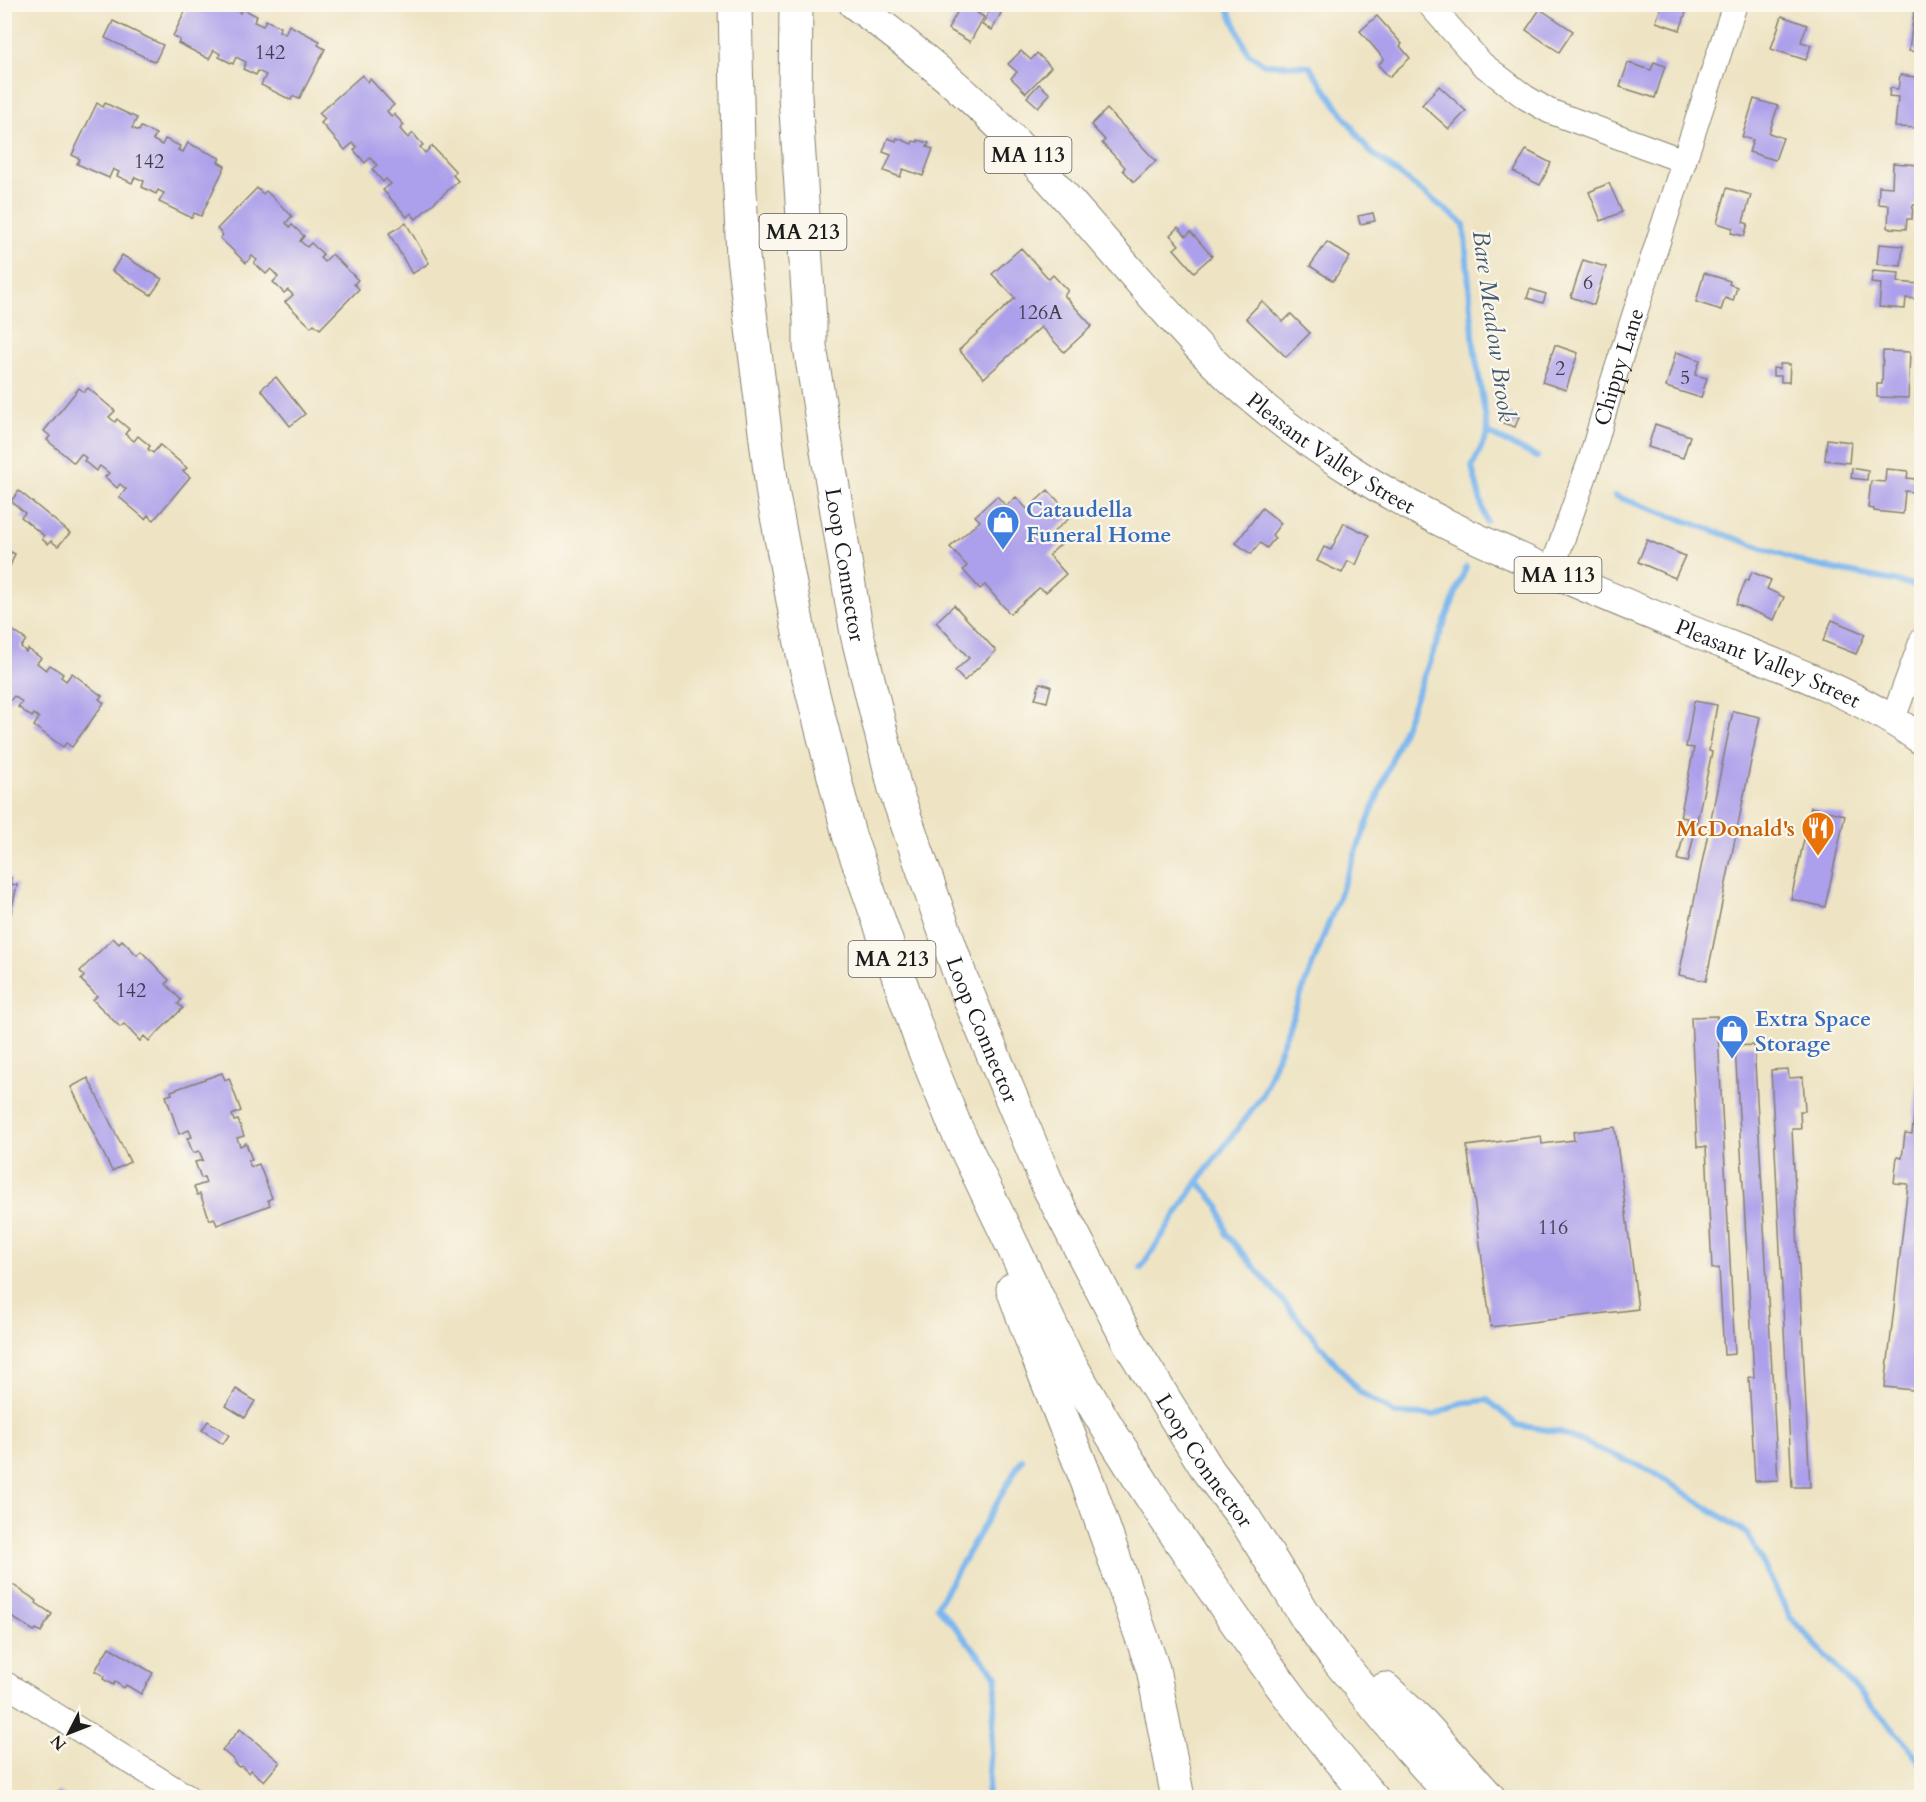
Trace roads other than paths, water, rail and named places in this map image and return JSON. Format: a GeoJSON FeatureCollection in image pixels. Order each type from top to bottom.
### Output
{"type":"FeatureCollection","features":[{"type":"Feature","properties":{"kind":"highway","name":"MA 213"},"geometry":{"type":"LineString","coordinates":[[735,4],[743,257],[773,495],[804,659],[849,835],[922,1044],[955,1126],[1067,1359],[1168,1523],[1264,1664],[1338,1758],[1372,1797]]}},
{"type":"Feature","properties":{"kind":"highway","name":"Loop Connector"},"geometry":{"type":"LineString","coordinates":[[796,4],[795,96],[810,347],[857,634],[895,789],[961,978],[1048,1188],[1129,1342],[1209,1472],[1245,1519],[1333,1654],[1409,1747],[1455,1797]]}},
{"type":"Feature","properties":{"kind":"highway"},"geometry":{"type":"LineString","coordinates":[[955,1126],[1038,1357],[1089,1485],[1153,1669],[1178,1797]]}},
{"type":"Feature","properties":{"kind":"highway"},"geometry":{"type":"LineString","coordinates":[[1292,1594],[1423,1725],[1489,1797]]}},
{"type":"Feature","properties":{"kind":"main road","name":"Pleasant Valley Street"},"geometry":{"type":"LineString","coordinates":[[854,4],[992,118],[1046,174],[1147,291],[1210,358],[1279,421],[1351,471],[1395,498],[1448,525],[1551,572],[1856,699],[1922,740]]}},
{"type":"Feature","properties":{"kind":"street"},"geometry":{"type":"LineString","coordinates":[[1429,4],[1482,64],[1525,97],[1549,111],[1684,161]]}},
{"type":"Feature","properties":{"kind":"street","name":"Chippy Lane"},"geometry":{"type":"LineString","coordinates":[[1551,572],[1592,455],[1612,384],[1735,4]]}},
{"type":"Feature","properties":{"kind":"street"},"geometry":{"type":"LineString","coordinates":[[1893,720],[1922,640]]}},
{"type":"Feature","properties":{"kind":"street"},"geometry":{"type":"LineString","coordinates":[[4,1683],[189,1797]]}},
{"type":"Feature","properties":{"kind":"waterway","name":"Bare Meadow Brook"},"geometry":{"type":"LineString","coordinates":[[1226,4],[1248,53],[1264,64],[1309,66],[1368,150],[1464,224],[1474,346],[1488,433],[1537,457]]}},
{"type":"Feature","properties":{"kind":"waterway"},"geometry":{"type":"LineString","coordinates":[[1486,521],[1472,467],[1488,433]]}},
{"type":"Feature","properties":{"kind":"waterway","name":"Bare Meadow Brook"},"geometry":{"type":"LineString","coordinates":[[1615,496],[1808,564],[1919,586]]}},
{"type":"Feature","properties":{"kind":"waterway"},"geometry":{"type":"LineString","coordinates":[[1141,1268],[1198,1181],[1262,1096],[1466,567]]}},
{"type":"Feature","properties":{"kind":"waterway"},"geometry":{"type":"LineString","coordinates":[[1198,1181],[1219,1206],[1227,1235],[1360,1392],[1395,1414],[1435,1415],[1461,1403],[1488,1400],[1517,1425],[1559,1432],[1653,1472],[1748,1534],[1790,1617],[1906,1743],[1922,1765]]}},
{"type":"Feature","properties":{"kind":"waterway"},"geometry":{"type":"LineString","coordinates":[[987,1798],[997,1676],[937,1606],[1022,1459]]}},
{"type":"Feature","properties":{"kind":"place","name":"Cataudella Funeral Home"},"geometry":{"type":"Point","coordinates":[1003,551]}},
{"type":"Feature","properties":{"kind":"place","name":"McDonald's"},"geometry":{"type":"Point","coordinates":[1818,857]}},
{"type":"Feature","properties":{"kind":"place","name":"Extra Space Storage"},"geometry":{"type":"Point","coordinates":[1732,1060]}}]}
